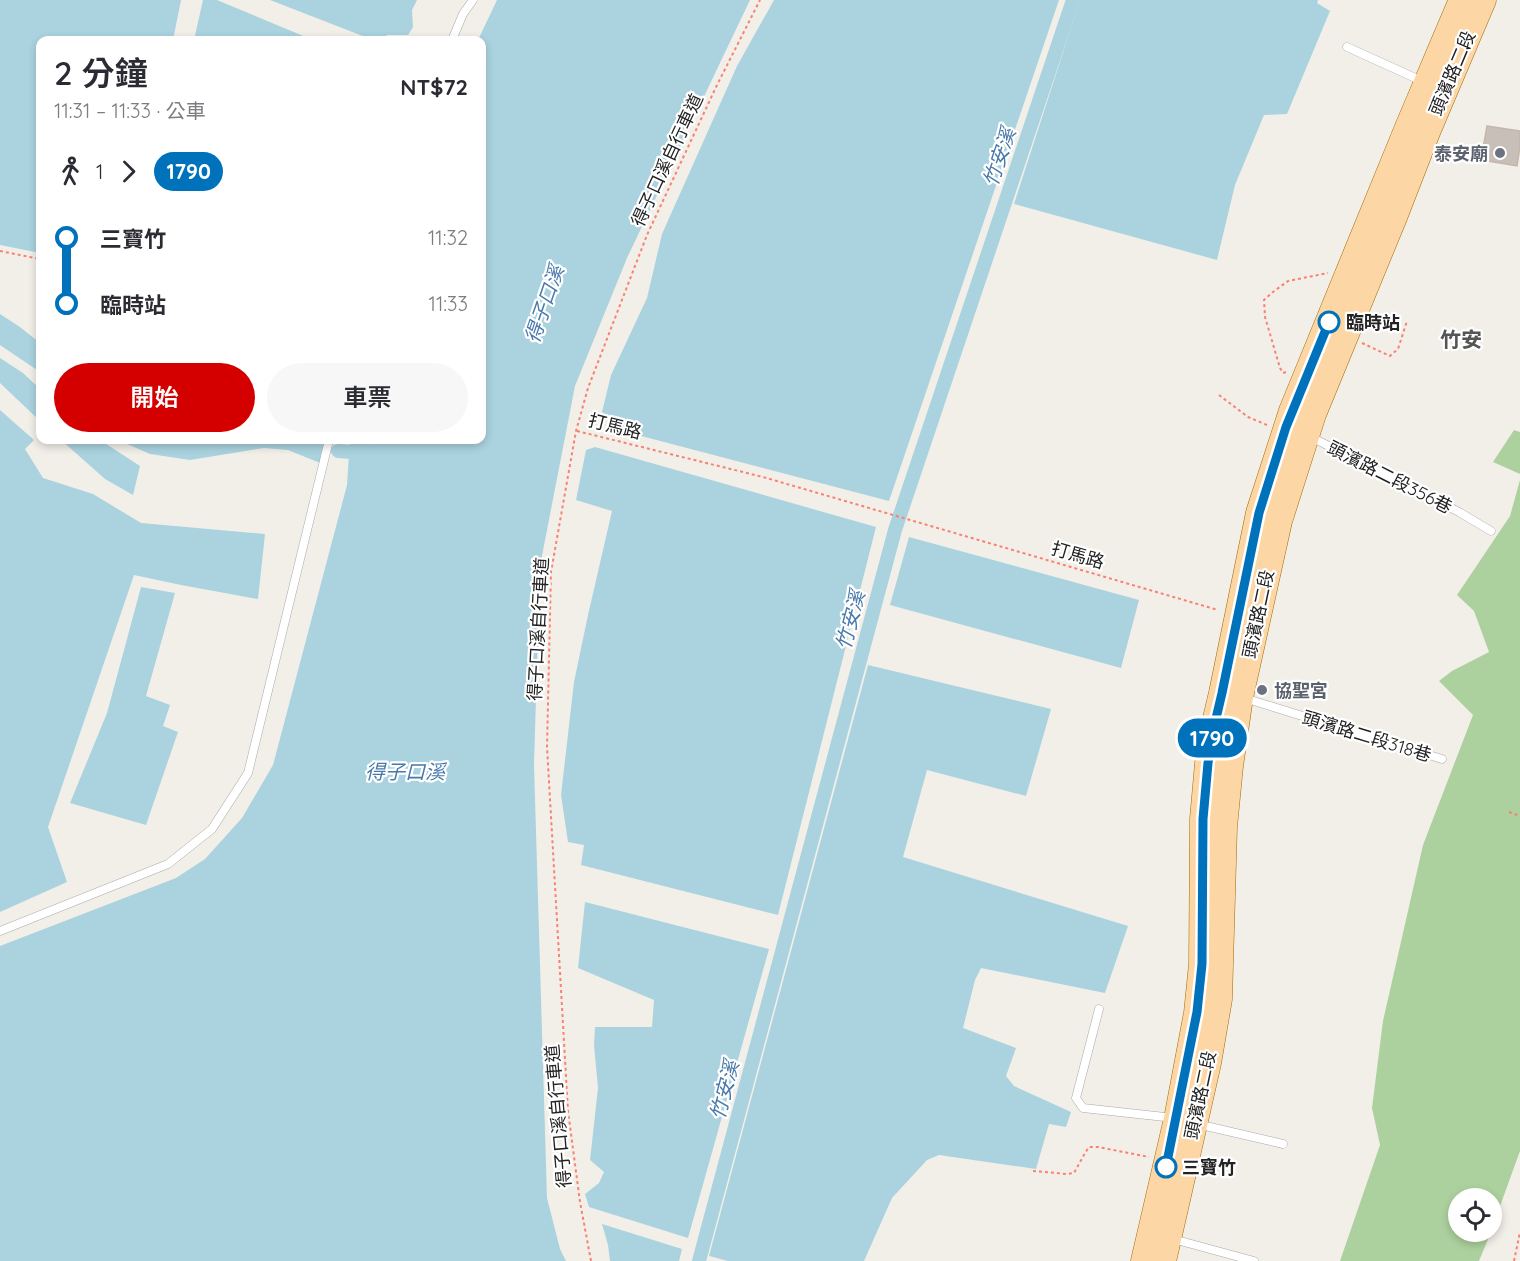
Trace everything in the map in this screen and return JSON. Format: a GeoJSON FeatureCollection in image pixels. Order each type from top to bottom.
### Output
{"type":"FeatureCollection","features":[{"type":"Feature","properties":{"kind":"main road","name":"頭濱路二段"},"geometry":{"type":"LineString","coordinates":[[1418,128],[1426,83],[1462,0]]}},
{"type":"Feature","properties":{"kind":"main road","name":"頭濱路二段"},"geometry":{"type":"LineString","coordinates":[[1144,1261],[1161,1244],[1185,1121],[1202,964],[1203,819],[1214,727],[1231,695],[1279,521],[1292,432],[1313,414],[1346,335],[1385,212],[1418,128],[1483,0]]}},
{"type":"Feature","properties":{"kind":"main road","name":"頭濱路二段"},"geometry":{"type":"LineString","coordinates":[[1231,695],[1238,616],[1259,513],[1292,432],[1310,367],[1350,269],[1385,212]]}},
{"type":"Feature","properties":{"kind":"main road","name":"頭濱路二段"},"geometry":{"type":"LineString","coordinates":[[1161,1244],[1167,1161],[1185,1121]]}},
{"type":"Feature","properties":{"kind":"lane"},"geometry":{"type":"LineString","coordinates":[[454,36],[463,14],[473,0]]}},
{"type":"Feature","properties":{"kind":"lane"},"geometry":{"type":"LineString","coordinates":[[1347,47],[1426,83]]}},
{"type":"Feature","properties":{"kind":"lane","name":"頭濱路二段356巷"},"geometry":{"type":"LineString","coordinates":[[1292,432],[1460,512],[1491,531]]}},
{"type":"Feature","properties":{"kind":"lane"},"geometry":{"type":"LineString","coordinates":[[0,931],[168,864],[212,830],[248,773],[328,444]]}},
{"type":"Feature","properties":{"kind":"lane","name":"頭濱路二段318巷"},"geometry":{"type":"LineString","coordinates":[[1231,695],[1442,759]]}},
{"type":"Feature","properties":{"kind":"lane"},"geometry":{"type":"LineString","coordinates":[[1100,1009],[1076,1098],[1083,1108],[1185,1121],[1283,1144]]}},
{"type":"Feature","properties":{"kind":"lane"},"geometry":{"type":"LineString","coordinates":[[1161,1244],[1254,1261]]}},
{"type":"Feature","properties":{"kind":"path","name":"得子口溪自行車道"},"geometry":{"type":"LineString","coordinates":[[591,1261],[580,1202],[568,1112],[548,747],[551,572],[576,431],[588,388],[647,235],[717,85],[760,0]]}},
{"type":"Feature","properties":{"kind":"path"},"geometry":{"type":"LineString","coordinates":[[0,251],[36,258]]}},
{"type":"Feature","properties":{"kind":"path"},"geometry":{"type":"LineString","coordinates":[[1310,367],[1283,373],[1264,316],[1264,300],[1288,281],[1350,269]]}},
{"type":"Feature","properties":{"kind":"path"},"geometry":{"type":"LineString","coordinates":[[1346,335],[1390,356],[1398,349],[1407,321]]}},
{"type":"Feature","properties":{"kind":"path"},"geometry":{"type":"LineString","coordinates":[[1219,395],[1248,417],[1292,432]]}},
{"type":"Feature","properties":{"kind":"path","name":"打馬路"},"geometry":{"type":"LineString","coordinates":[[576,431],[763,477],[1238,616]]}},
{"type":"Feature","properties":{"kind":"path"},"geometry":{"type":"LineString","coordinates":[[1509,812],[1520,816]]}},
{"type":"Feature","properties":{"kind":"path"},"geometry":{"type":"LineString","coordinates":[[1033,1172],[1074,1173],[1089,1147],[1167,1161]]}},
{"type":"Feature","properties":{"kind":"path"},"geometry":{"type":"LineString","coordinates":[[1514,1261],[1520,1232]]}},
{"type":"Feature","properties":{"kind":"green space"},"geometry":{"type":"Polygon","coordinates":[[[1514,430],[1520,432],[1520,474],[1493,462],[1514,430]]]}},
{"type":"Feature","properties":{"kind":"green space"},"geometry":{"type":"Polygon","coordinates":[[[1520,480],[1520,1151],[1502,1201],[1502,1188],[1448,1188],[1448,1242],[1487,1242],[1479,1261],[1340,1261],[1380,1145],[1372,1108],[1383,1021],[1423,845],[1473,715],[1439,681],[1452,671],[1489,652],[1474,611],[1457,595],[1510,516],[1520,480]]]}},
{"type":"Feature","properties":{"kind":"water"},"geometry":{"type":"Polygon","coordinates":[[[0,0],[181,0],[174,36],[36,36],[36,252],[0,245],[0,0]]]}},
{"type":"Feature","properties":{"kind":"water"},"geometry":{"type":"Polygon","coordinates":[[[203,0],[217,0],[303,36],[195,36],[203,0]]]}},
{"type":"Feature","properties":{"kind":"water"},"geometry":{"type":"Polygon","coordinates":[[[270,0],[417,0],[412,10],[413,27],[408,35],[363,36],[270,0]]]}},
{"type":"Feature","properties":{"kind":"water","name":"得子口溪"},"geometry":{"type":"Polygon","coordinates":[[[497,0],[750,0],[627,258],[575,386],[540,566],[534,765],[547,1198],[560,1249],[566,1261],[0,1261],[0,946],[176,878],[205,859],[242,818],[273,765],[347,485],[350,444],[486,444],[486,36],[480,36],[497,0]]]}},
{"type":"Feature","properties":{"kind":"water"},"geometry":{"type":"Polygon","coordinates":[[[774,0],[1059,0],[889,501],[626,432],[602,412],[611,375],[647,298],[662,234],[737,66],[774,0]]]}},
{"type":"Feature","properties":{"kind":"water"},"geometry":{"type":"Polygon","coordinates":[[[1080,0],[1318,0],[1317,3],[1330,11],[1287,114],[1264,115],[1235,185],[1217,260],[1014,204],[1080,0]]]}},
{"type":"Feature","properties":{"kind":"water"},"geometry":{"type":"Polygon","coordinates":[[[0,314],[36,340],[36,369],[0,345],[0,314]]]}},
{"type":"Feature","properties":{"kind":"water"},"geometry":{"type":"Polygon","coordinates":[[[0,358],[23,373],[36,385],[36,417],[0,383],[0,358]]]}},
{"type":"Feature","properties":{"kind":"water"},"geometry":{"type":"Polygon","coordinates":[[[0,410],[34,440],[25,449],[43,478],[93,494],[141,523],[265,534],[258,599],[134,575],[48,827],[67,882],[0,912],[0,410]]]}},
{"type":"Feature","properties":{"kind":"water"},"geometry":{"type":"Polygon","coordinates":[[[66,444],[106,444],[140,466],[133,495],[105,479],[66,444]]]}},
{"type":"Feature","properties":{"kind":"water"},"geometry":{"type":"Polygon","coordinates":[[[127,444],[325,444],[320,463],[288,450],[264,448],[190,460],[150,454],[127,444]]]}},
{"type":"Feature","properties":{"kind":"water"},"geometry":{"type":"Polygon","coordinates":[[[595,447],[876,527],[778,915],[581,865],[584,845],[568,842],[561,795],[574,682],[612,511],[576,500],[586,450],[595,447]]]}},
{"type":"Feature","properties":{"kind":"water"},"geometry":{"type":"Polygon","coordinates":[[[909,537],[1139,600],[1121,668],[890,605],[909,537]]]}},
{"type":"Feature","properties":{"kind":"water"},"geometry":{"type":"Polygon","coordinates":[[[141,587],[175,593],[146,696],[170,705],[163,726],[178,732],[146,825],[70,803],[107,713],[141,587]]]}},
{"type":"Feature","properties":{"kind":"water"},"geometry":{"type":"Polygon","coordinates":[[[868,665],[1051,709],[1026,796],[927,770],[903,857],[1128,926],[1105,993],[981,968],[975,980],[963,1028],[1016,1048],[1006,1076],[1014,1086],[1071,1112],[1066,1127],[1049,1124],[1036,1169],[939,1155],[927,1160],[892,1198],[864,1261],[728,1261],[709,1256],[868,665]]]}},
{"type":"Feature","properties":{"kind":"water"},"geometry":{"type":"Polygon","coordinates":[[[585,902],[769,949],[688,1238],[589,1207],[585,1194],[599,1183],[604,1172],[590,1160],[598,1088],[594,1045],[595,1027],[652,1027],[654,1000],[578,968],[585,902]]]}},
{"type":"Feature","properties":{"kind":"water"},"geometry":{"type":"Polygon","coordinates":[[[602,1224],[682,1249],[679,1261],[610,1261],[602,1224]]]}},
{"type":"Feature","properties":{"kind":"building","name":"泰安廟"},"geometry":{"type":"Polygon","coordinates":[[[1487,126],[1520,131],[1517,166],[1481,160],[1487,126]]]}},
{"type":"Feature","properties":{"kind":"waterway","name":"竹安溪"},"geometry":{"type":"LineString","coordinates":[[699,1261],[895,530],[1073,0]]}},
{"type":"Feature","properties":{"kind":"waterway"},"geometry":{"type":"LineString","coordinates":[[338,451],[366,453]]}},
{"type":"Feature","properties":{"kind":"bus line","name":"1790"},"geometry":{"type":"LineString","coordinates":[[1166,1167],[1197,1012],[1202,964],[1203,819],[1214,727],[1259,513],[1286,427],[1329,322]]}},
{"type":"Feature","properties":{"kind":"place","name":"泰安廟"},"geometry":{"type":"Point","coordinates":[1500,153]}},
{"type":"Feature","properties":{"kind":"place","name":"臨時站"},"geometry":{"type":"Point","coordinates":[1329,322]}},
{"type":"Feature","properties":{"kind":"place","name":"協聖宮"},"geometry":{"type":"Point","coordinates":[1262,690]}},
{"type":"Feature","properties":{"kind":"place","name":"三寶竹"},"geometry":{"type":"Point","coordinates":[1166,1167]}},
{"type":"Feature","properties":{"kind":"district","name":"竹安"},"geometry":{"type":"Point","coordinates":[1461,339]}}]}
